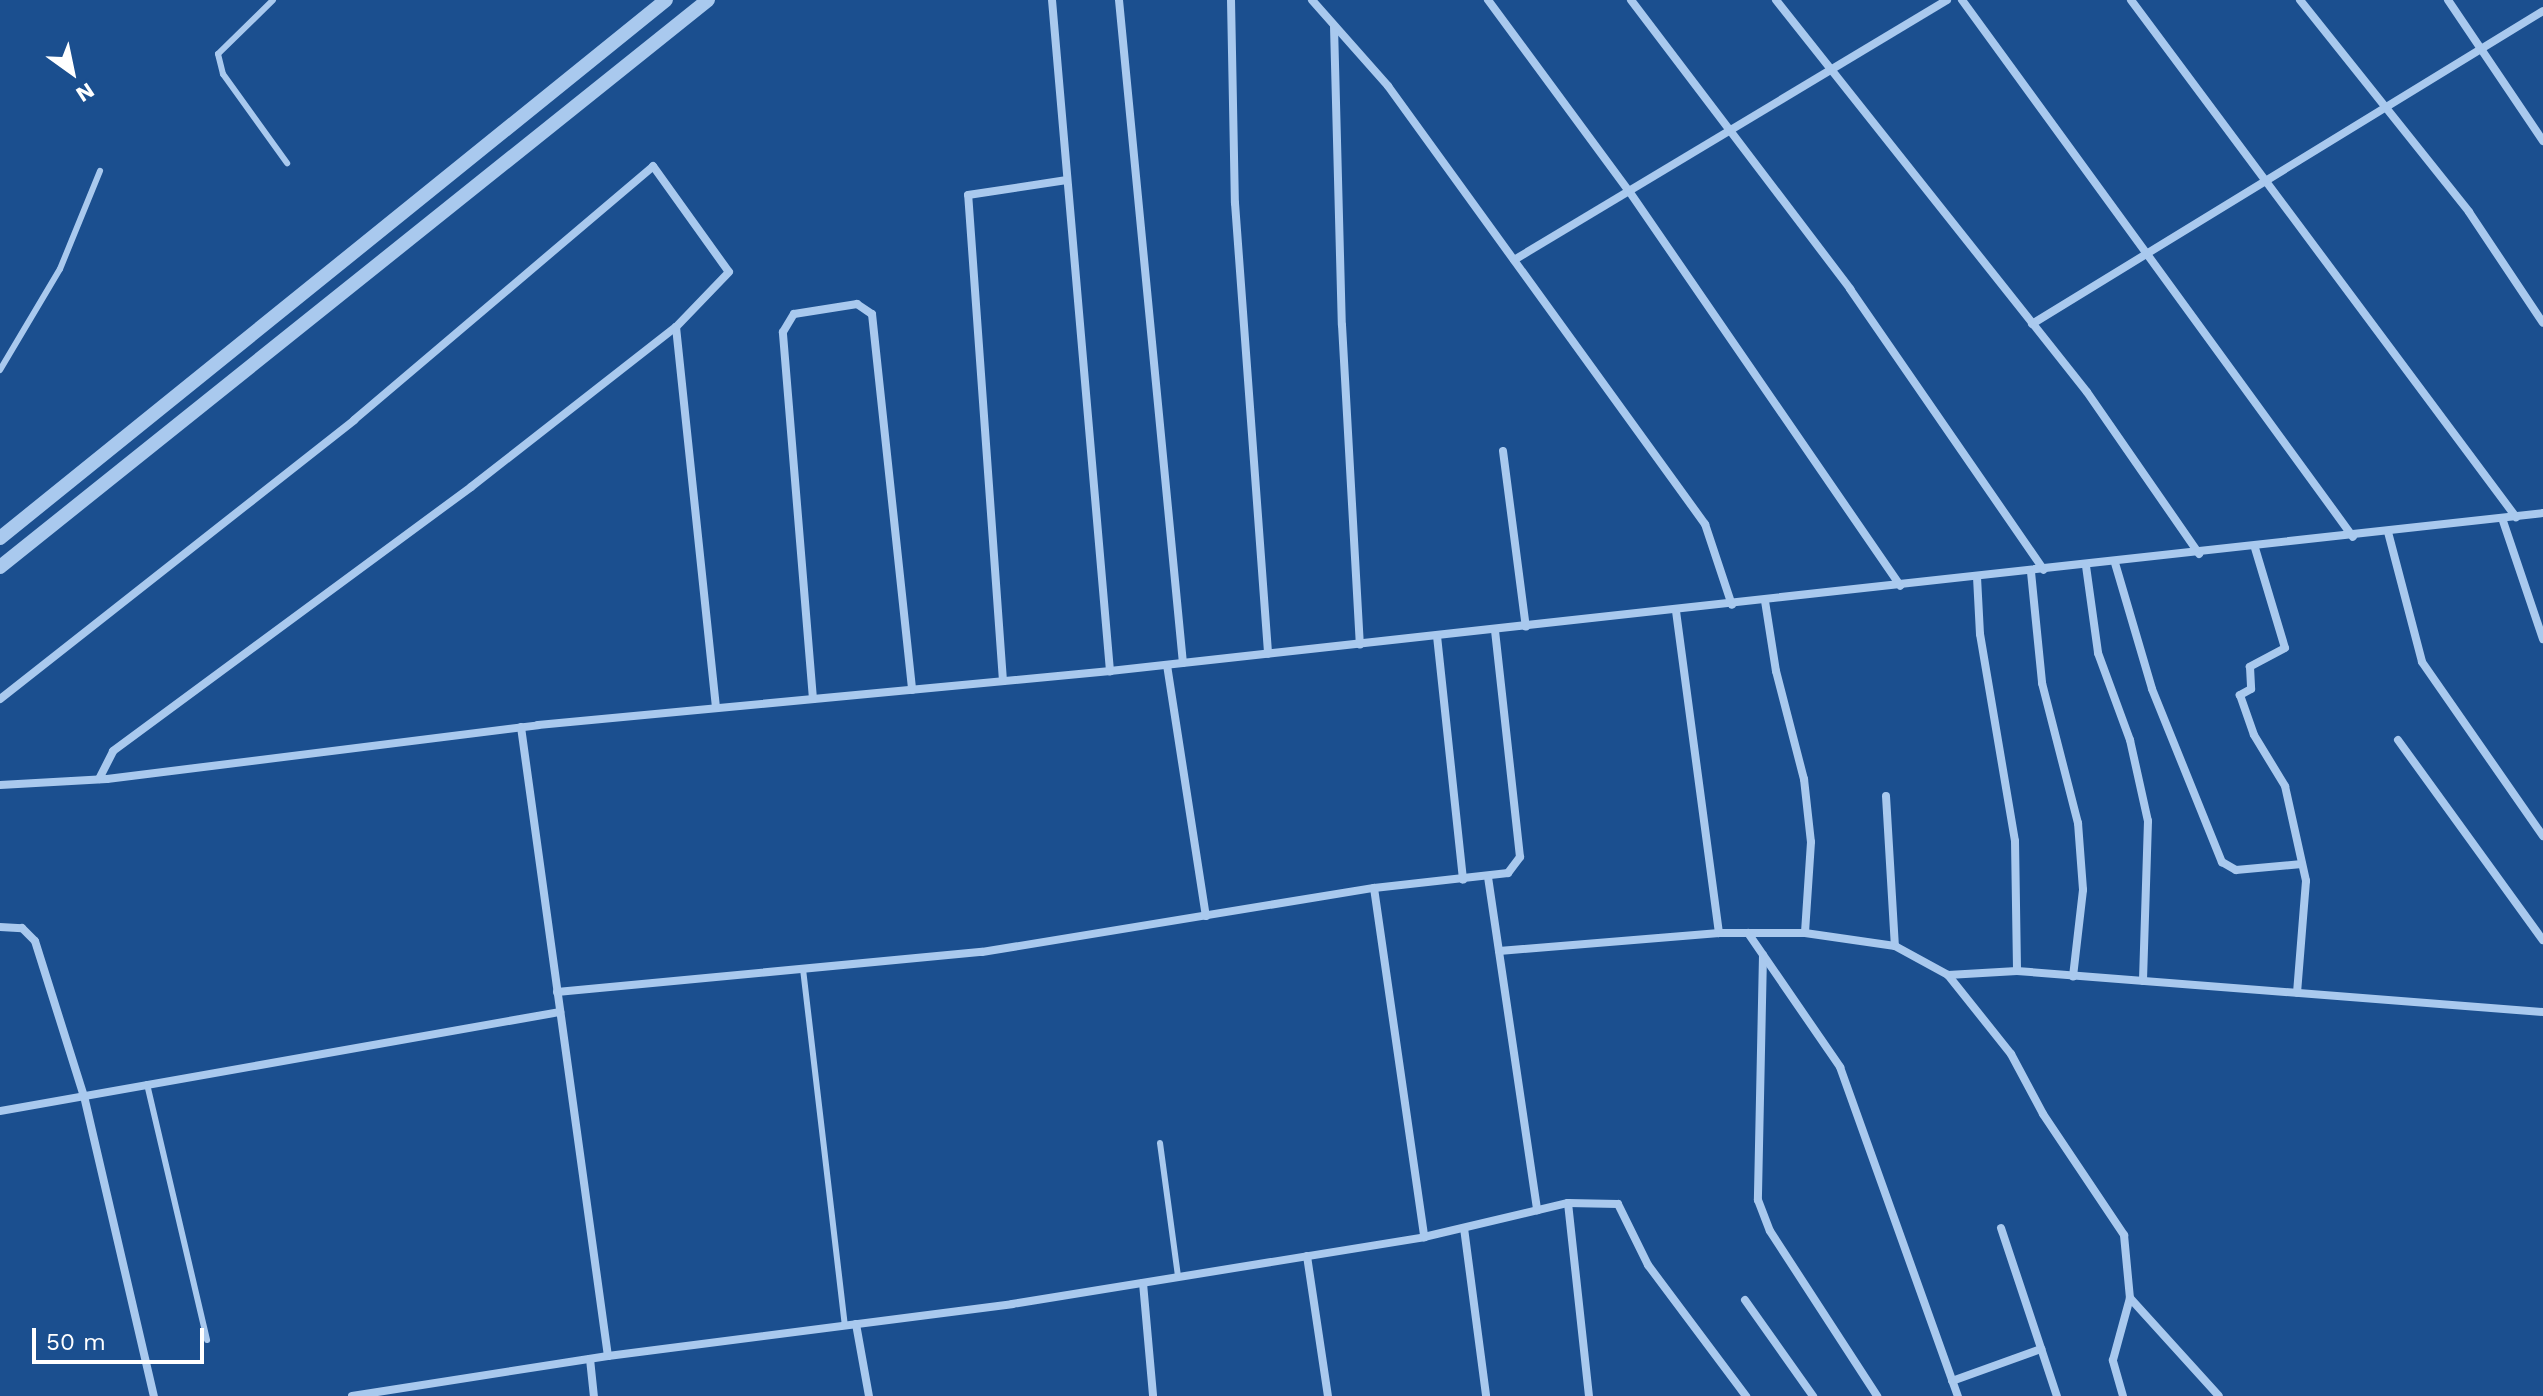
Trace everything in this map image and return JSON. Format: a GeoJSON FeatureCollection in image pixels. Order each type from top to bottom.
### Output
{"type":"FeatureCollection","features":[{"type":"Feature","properties":{"kind":"street"},"geometry":{"type":"LineString","coordinates":[[0,538],[666,0]]}},
{"type":"Feature","properties":{"kind":"street"},"geometry":{"type":"LineString","coordinates":[[0,567],[708,0]]}},
{"type":"Feature","properties":{"kind":"street"},"geometry":{"type":"LineString","coordinates":[[1052,0],[1110,671]]}},
{"type":"Feature","properties":{"kind":"street"},"geometry":{"type":"LineString","coordinates":[[1119,0],[1183,663]]}},
{"type":"Feature","properties":{"kind":"street"},"geometry":{"type":"LineString","coordinates":[[1231,0],[1235,203],[1268,654]]}},
{"type":"Feature","properties":{"kind":"street"},"geometry":{"type":"LineString","coordinates":[[1312,0],[1388,86],[1705,524],[1732,605]]}},
{"type":"Feature","properties":{"kind":"street"},"geometry":{"type":"LineString","coordinates":[[1488,0],[1629,191],[1900,586]]}},
{"type":"Feature","properties":{"kind":"street"},"geometry":{"type":"LineString","coordinates":[[1631,0],[1850,289],[2044,570]]}},
{"type":"Feature","properties":{"kind":"street"},"geometry":{"type":"LineString","coordinates":[[1776,0],[1829,71],[2087,392],[2199,554]]}},
{"type":"Feature","properties":{"kind":"street"},"geometry":{"type":"LineString","coordinates":[[1514,260],[1947,0]]}},
{"type":"Feature","properties":{"kind":"street"},"geometry":{"type":"LineString","coordinates":[[1962,0],[2353,537]]}},
{"type":"Feature","properties":{"kind":"street"},"geometry":{"type":"LineString","coordinates":[[2131,0],[2516,517]]}},
{"type":"Feature","properties":{"kind":"street"},"geometry":{"type":"LineString","coordinates":[[2300,0],[2469,212],[2543,323]]}},
{"type":"Feature","properties":{"kind":"street"},"geometry":{"type":"LineString","coordinates":[[2448,0],[2543,141]]}},
{"type":"Feature","properties":{"kind":"street"},"geometry":{"type":"LineString","coordinates":[[2032,324],[2543,11]]}},
{"type":"Feature","properties":{"kind":"street"},"geometry":{"type":"LineString","coordinates":[[1334,26],[1342,325],[1360,644]]}},
{"type":"Feature","properties":{"kind":"street"},"geometry":{"type":"LineString","coordinates":[[0,699],[354,420],[653,166],[729,272],[676,327],[459,496],[113,751],[99,779]]}},
{"type":"Feature","properties":{"kind":"street"},"geometry":{"type":"LineString","coordinates":[[1003,681],[968,195],[1067,180]]}},
{"type":"Feature","properties":{"kind":"street"},"geometry":{"type":"LineString","coordinates":[[813,699],[783,332],[794,314],[857,304],[872,314],[912,690]]}},
{"type":"Feature","properties":{"kind":"street"},"geometry":{"type":"LineString","coordinates":[[676,327],[716,708]]}},
{"type":"Feature","properties":{"kind":"street"},"geometry":{"type":"LineString","coordinates":[[1503,451],[1526,627]]}},
{"type":"Feature","properties":{"kind":"street"},"geometry":{"type":"LineString","coordinates":[[0,785],[99,779],[521,727],[1110,671],[1676,611],[2353,537],[2543,513]]}},
{"type":"Feature","properties":{"kind":"street"},"geometry":{"type":"LineString","coordinates":[[2502,518],[2543,639]]}},
{"type":"Feature","properties":{"kind":"street"},"geometry":{"type":"LineString","coordinates":[[2388,532],[2422,662],[2543,836]]}},
{"type":"Feature","properties":{"kind":"street"},"geometry":{"type":"LineString","coordinates":[[2255,548],[2285,648],[2250,667],[2251,689],[2240,695],[2254,735],[2285,786],[2306,881],[2297,993]]}},
{"type":"Feature","properties":{"kind":"street"},"geometry":{"type":"LineString","coordinates":[[2115,563],[2152,689],[2222,862],[2236,870],[2302,864]]}},
{"type":"Feature","properties":{"kind":"street"},"geometry":{"type":"LineString","coordinates":[[2086,566],[2098,653],[2130,740],[2148,821],[2143,981]]}},
{"type":"Feature","properties":{"kind":"street"},"geometry":{"type":"LineString","coordinates":[[2031,572],[2042,683],[2078,823],[2083,890],[2073,976]]}},
{"type":"Feature","properties":{"kind":"street"},"geometry":{"type":"LineString","coordinates":[[1977,577],[1980,634],[2015,841],[2017,971]]}},
{"type":"Feature","properties":{"kind":"street"},"geometry":{"type":"LineString","coordinates":[[1765,601],[1776,671],[1804,779],[1811,842],[1805,933]]}},
{"type":"Feature","properties":{"kind":"street"},"geometry":{"type":"LineString","coordinates":[[1676,611],[1719,933]]}},
{"type":"Feature","properties":{"kind":"street"},"geometry":{"type":"LineString","coordinates":[[557,992],[982,952],[1374,888],[1508,873],[1520,857],[1495,630]]}},
{"type":"Feature","properties":{"kind":"street"},"geometry":{"type":"LineString","coordinates":[[1437,636],[1463,880]]}},
{"type":"Feature","properties":{"kind":"street"},"geometry":{"type":"LineString","coordinates":[[1167,665],[1206,916]]}},
{"type":"Feature","properties":{"kind":"street"},"geometry":{"type":"LineString","coordinates":[[521,727],[608,1356]]}},
{"type":"Feature","properties":{"kind":"street"},"geometry":{"type":"LineString","coordinates":[[2398,740],[2543,940]]}},
{"type":"Feature","properties":{"kind":"street"},"geometry":{"type":"LineString","coordinates":[[1886,796],[1895,946]]}},
{"type":"Feature","properties":{"kind":"street"},"geometry":{"type":"LineString","coordinates":[[1488,877],[1537,1210]]}},
{"type":"Feature","properties":{"kind":"street"},"geometry":{"type":"LineString","coordinates":[[1374,888],[1424,1237]]}},
{"type":"Feature","properties":{"kind":"street"},"geometry":{"type":"LineString","coordinates":[[0,927],[22,928],[35,941],[84,1096],[154,1396]]}},
{"type":"Feature","properties":{"kind":"street"},"geometry":{"type":"LineString","coordinates":[[1499,951],[1719,933],[1805,933],[1895,946],[1948,975],[2011,1054],[2043,1114],[2124,1235],[2130,1298],[2113,1360],[2123,1396]]}},
{"type":"Feature","properties":{"kind":"street"},"geometry":{"type":"LineString","coordinates":[[1748,933],[1840,1067],[1958,1396]]}},
{"type":"Feature","properties":{"kind":"street"},"geometry":{"type":"LineString","coordinates":[[1763,955],[1758,1200],[1770,1231],[1877,1396]]}},
{"type":"Feature","properties":{"kind":"street"},"geometry":{"type":"LineString","coordinates":[[1948,975],[2017,971],[2543,1012]]}},
{"type":"Feature","properties":{"kind":"street"},"geometry":{"type":"LineString","coordinates":[[0,1111],[560,1012]]}},
{"type":"Feature","properties":{"kind":"street"},"geometry":{"type":"LineString","coordinates":[[1568,1203],[1589,1396]]}},
{"type":"Feature","properties":{"kind":"street"},"geometry":{"type":"LineString","coordinates":[[352,1396],[608,1356],[1143,1283],[1424,1237],[1568,1203],[1618,1204],[1648,1265],[1746,1396]]}},
{"type":"Feature","properties":{"kind":"street"},"geometry":{"type":"LineString","coordinates":[[1464,1228],[1486,1396]]}},
{"type":"Feature","properties":{"kind":"street"},"geometry":{"type":"LineString","coordinates":[[2001,1228],[2057,1396]]}},
{"type":"Feature","properties":{"kind":"street"},"geometry":{"type":"LineString","coordinates":[[1307,1256],[1328,1396]]}},
{"type":"Feature","properties":{"kind":"street"},"geometry":{"type":"LineString","coordinates":[[1143,1283],[1153,1396]]}},
{"type":"Feature","properties":{"kind":"street"},"geometry":{"type":"LineString","coordinates":[[2130,1298],[2219,1396]]}},
{"type":"Feature","properties":{"kind":"street"},"geometry":{"type":"LineString","coordinates":[[1745,1300],[1813,1396]]}},
{"type":"Feature","properties":{"kind":"street"},"geometry":{"type":"LineString","coordinates":[[856,1324],[869,1396]]}},
{"type":"Feature","properties":{"kind":"street"},"geometry":{"type":"LineString","coordinates":[[1952,1381],[2041,1349]]}},
{"type":"Feature","properties":{"kind":"street"},"geometry":{"type":"LineString","coordinates":[[590,1359],[594,1396]]}},
{"type":"Feature","properties":{"kind":"lane"},"geometry":{"type":"LineString","coordinates":[[273,0],[218,54],[223,74],[287,163]]}},
{"type":"Feature","properties":{"kind":"lane"},"geometry":{"type":"LineString","coordinates":[[0,370],[49,291],[100,171]]}},
{"type":"Feature","properties":{"kind":"lane"},"geometry":{"type":"LineString","coordinates":[[803,969],[845,1326]]}},
{"type":"Feature","properties":{"kind":"lane"},"geometry":{"type":"LineString","coordinates":[[147,1084],[207,1340]]}},
{"type":"Feature","properties":{"kind":"lane"},"geometry":{"type":"LineString","coordinates":[[1160,1143],[1178,1277]]}}]}
